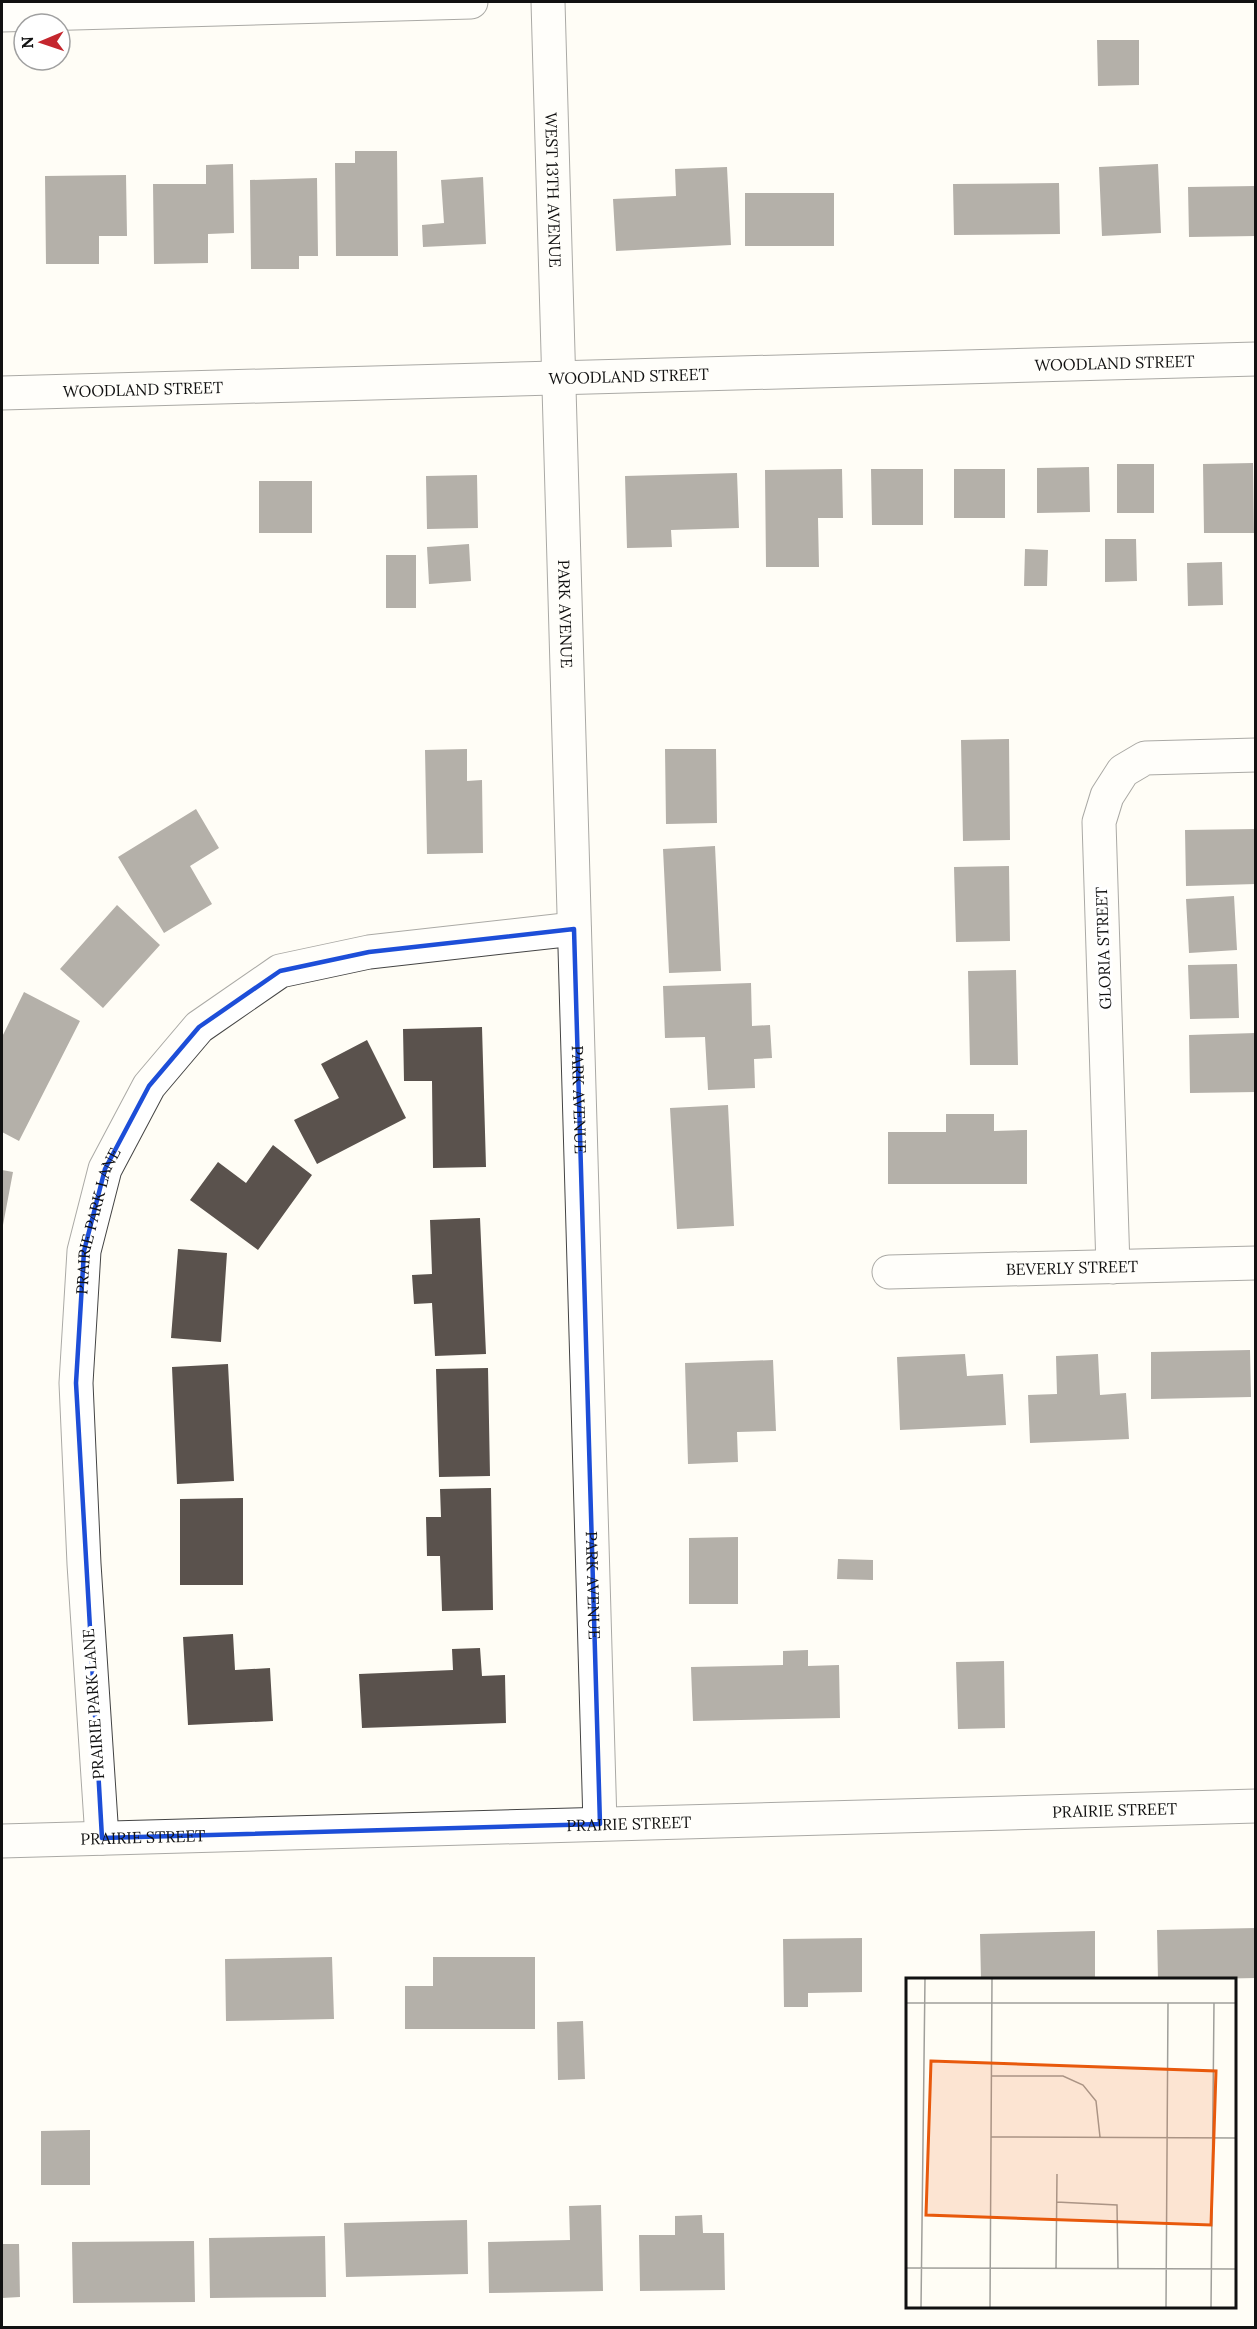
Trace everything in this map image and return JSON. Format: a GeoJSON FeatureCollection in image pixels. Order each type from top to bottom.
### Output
{"type":"FeatureCollection","features":[{"type":"Feature","properties":{"kind":"street"},"geometry":{"type":"LineString","coordinates":[[2,15],[471,2]]}},
{"type":"Feature","properties":{"kind":"street","name":"WEST 13TH AVENUE"},"geometry":{"type":"LineString","coordinates":[[548,2],[559,376]]}},
{"type":"Feature","properties":{"kind":"street","name":"WOODLAND STREET"},"geometry":{"type":"LineString","coordinates":[[2,393],[559,376],[1256,359]]}},
{"type":"Feature","properties":{"kind":"street","name":"PARK AVENUE"},"geometry":{"type":"LineString","coordinates":[[559,376],[600,1824]]}},
{"type":"Feature","properties":{"kind":"street","name":"GLORIA STREET"},"geometry":{"type":"LineString","coordinates":[[1113,1267],[1099,822],[1107,796],[1123,771],[1145,758],[1256,755]]}},
{"type":"Feature","properties":{"kind":"street","name":"PRAIRIE PARK LANE"},"geometry":{"type":"LineString","coordinates":[[102,1838],[84,1564],[76,1383],[84,1251],[105,1169],[149,1086],[199,1027],[280,971],[369,952],[574,929]]}},
{"type":"Feature","properties":{"kind":"street","name":"BEVERLY STREET"},"geometry":{"type":"LineString","coordinates":[[889,1272],[1256,1263]]}},
{"type":"Feature","properties":{"kind":"street","name":"PRAIRIE STREET"},"geometry":{"type":"LineString","coordinates":[[2,1841],[1256,1806]]}},
{"type":"Feature","properties":{"kind":"highlighted area"},"geometry":{"type":"Polygon","coordinates":[[[574,929],[600,1824],[102,1838],[76,1383],[84,1251],[105,1169],[149,1086],[199,1027],[280,971],[369,952],[574,929]]]}},
{"type":"Feature","properties":{"kind":"building"},"geometry":{"type":"Polygon","coordinates":[[[1097,40],[1139,40],[1139,85],[1098,86],[1097,40]]]}},
{"type":"Feature","properties":{"kind":"building"},"geometry":{"type":"Polygon","coordinates":[[[355,151],[397,151],[398,256],[336,256],[335,163],[355,163],[355,151]]]}},
{"type":"Feature","properties":{"kind":"building"},"geometry":{"type":"Polygon","coordinates":[[[233,164],[234,233],[208,234],[208,263],[154,264],[153,184],[206,184],[206,165],[233,164]]]}},
{"type":"Feature","properties":{"kind":"building"},"geometry":{"type":"Polygon","coordinates":[[[1158,164],[1161,233],[1102,236],[1099,167],[1158,164]]]}},
{"type":"Feature","properties":{"kind":"building"},"geometry":{"type":"Polygon","coordinates":[[[727,167],[731,245],[616,251],[613,199],[676,196],[675,169],[727,167]]]}},
{"type":"Feature","properties":{"kind":"building"},"geometry":{"type":"Polygon","coordinates":[[[126,175],[127,236],[99,236],[99,264],[46,264],[45,176],[126,175]]]}},
{"type":"Feature","properties":{"kind":"building"},"geometry":{"type":"Polygon","coordinates":[[[483,177],[486,244],[423,247],[422,225],[444,223],[441,180],[483,177]]]}},
{"type":"Feature","properties":{"kind":"building"},"geometry":{"type":"Polygon","coordinates":[[[317,178],[318,256],[299,256],[299,269],[251,269],[250,180],[317,178]]]}},
{"type":"Feature","properties":{"kind":"building"},"geometry":{"type":"Polygon","coordinates":[[[1059,183],[1060,234],[954,235],[953,184],[1059,183]]]}},
{"type":"Feature","properties":{"kind":"building"},"geometry":{"type":"Polygon","coordinates":[[[1256,186],[1256,236],[1189,237],[1188,187],[1256,186]]]}},
{"type":"Feature","properties":{"kind":"building"},"geometry":{"type":"Polygon","coordinates":[[[745,193],[834,193],[834,246],[745,246],[745,193]]]}},
{"type":"Feature","properties":{"kind":"building"},"geometry":{"type":"Polygon","coordinates":[[[1253,463],[1254,533],[1204,533],[1203,464],[1253,463]]]}},
{"type":"Feature","properties":{"kind":"building"},"geometry":{"type":"Polygon","coordinates":[[[1117,464],[1154,464],[1154,513],[1117,513],[1117,464]]]}},
{"type":"Feature","properties":{"kind":"building"},"geometry":{"type":"Polygon","coordinates":[[[1089,467],[1090,512],[1037,513],[1037,468],[1089,467]]]}},
{"type":"Feature","properties":{"kind":"building"},"geometry":{"type":"Polygon","coordinates":[[[842,469],[843,518],[818,518],[819,567],[766,567],[765,470],[842,469]]]}},
{"type":"Feature","properties":{"kind":"building"},"geometry":{"type":"Polygon","coordinates":[[[871,469],[923,469],[923,525],[872,525],[871,469]]]}},
{"type":"Feature","properties":{"kind":"building"},"geometry":{"type":"Polygon","coordinates":[[[954,469],[1005,469],[1005,518],[954,518],[954,469]]]}},
{"type":"Feature","properties":{"kind":"building"},"geometry":{"type":"Polygon","coordinates":[[[737,473],[739,528],[671,530],[672,547],[627,548],[625,476],[737,473]]]}},
{"type":"Feature","properties":{"kind":"building"},"geometry":{"type":"Polygon","coordinates":[[[477,475],[478,528],[427,529],[426,476],[477,475]]]}},
{"type":"Feature","properties":{"kind":"building"},"geometry":{"type":"Polygon","coordinates":[[[259,481],[312,481],[312,533],[259,533],[259,481]]]}},
{"type":"Feature","properties":{"kind":"building"},"geometry":{"type":"Polygon","coordinates":[[[1105,539],[1136,539],[1137,581],[1105,582],[1105,539]]]}},
{"type":"Feature","properties":{"kind":"building"},"geometry":{"type":"Polygon","coordinates":[[[469,544],[471,581],[429,584],[427,547],[469,544]]]}},
{"type":"Feature","properties":{"kind":"building"},"geometry":{"type":"Polygon","coordinates":[[[1025,549],[1048,550],[1047,586],[1024,586],[1025,549]]]}},
{"type":"Feature","properties":{"kind":"building"},"geometry":{"type":"Polygon","coordinates":[[[386,555],[416,555],[416,608],[386,608],[386,555]]]}},
{"type":"Feature","properties":{"kind":"building"},"geometry":{"type":"Polygon","coordinates":[[[1222,562],[1223,605],[1188,606],[1187,563],[1222,562]]]}},
{"type":"Feature","properties":{"kind":"building"},"geometry":{"type":"Polygon","coordinates":[[[1009,739],[1010,840],[963,841],[961,740],[1009,739]]]}},
{"type":"Feature","properties":{"kind":"building"},"geometry":{"type":"Polygon","coordinates":[[[467,749],[467,781],[482,780],[483,853],[427,854],[425,750],[467,749]]]}},
{"type":"Feature","properties":{"kind":"building"},"geometry":{"type":"Polygon","coordinates":[[[665,749],[716,749],[717,823],[666,824],[665,749]]]}},
{"type":"Feature","properties":{"kind":"building"},"geometry":{"type":"Polygon","coordinates":[[[196,809],[219,848],[190,866],[212,904],[164,933],[118,857],[196,809]]]}},
{"type":"Feature","properties":{"kind":"building"},"geometry":{"type":"Polygon","coordinates":[[[1256,829],[1256,884],[1186,886],[1185,830],[1256,829]]]}},
{"type":"Feature","properties":{"kind":"building"},"geometry":{"type":"Polygon","coordinates":[[[715,846],[721,971],[669,973],[663,849],[715,846]]]}},
{"type":"Feature","properties":{"kind":"building"},"geometry":{"type":"Polygon","coordinates":[[[1009,866],[1010,941],[956,942],[954,867],[1009,866]]]}},
{"type":"Feature","properties":{"kind":"building"},"geometry":{"type":"Polygon","coordinates":[[[1234,896],[1237,950],[1189,953],[1186,899],[1234,896]]]}},
{"type":"Feature","properties":{"kind":"building"},"geometry":{"type":"Polygon","coordinates":[[[117,905],[160,945],[103,1008],[60,969],[117,905]]]}},
{"type":"Feature","properties":{"kind":"building"},"geometry":{"type":"Polygon","coordinates":[[[1237,964],[1239,1018],[1190,1019],[1188,965],[1237,964]]]}},
{"type":"Feature","properties":{"kind":"building"},"geometry":{"type":"Polygon","coordinates":[[[1016,970],[1018,1065],[970,1065],[968,971],[1016,970]]]}},
{"type":"Feature","properties":{"kind":"building"},"geometry":{"type":"Polygon","coordinates":[[[751,983],[752,1026],[770,1025],[772,1058],[754,1059],[755,1088],[708,1090],[705,1037],[665,1038],[663,986],[751,983]]]}},
{"type":"Feature","properties":{"kind":"building"},"geometry":{"type":"Polygon","coordinates":[[[24,992],[80,1021],[19,1141],[2,1132],[2,1037],[24,992]]]}},
{"type":"Feature","properties":{"kind":"building"},"geometry":{"type":"Polygon","coordinates":[[[482,1027],[486,1167],[433,1168],[432,1081],[404,1081],[403,1029],[482,1027]]]}},
{"type":"Feature","properties":{"kind":"building"},"geometry":{"type":"Polygon","coordinates":[[[1256,1033],[1256,1092],[1190,1093],[1189,1035],[1256,1033]]]}},
{"type":"Feature","properties":{"kind":"building"},"geometry":{"type":"Polygon","coordinates":[[[367,1040],[406,1118],[317,1164],[294,1120],[339,1098],[321,1064],[367,1040]]]}},
{"type":"Feature","properties":{"kind":"building"},"geometry":{"type":"Polygon","coordinates":[[[728,1105],[734,1226],[677,1229],[670,1108],[728,1105]]]}},
{"type":"Feature","properties":{"kind":"building"},"geometry":{"type":"Polygon","coordinates":[[[946,1114],[994,1114],[994,1131],[1027,1130],[1027,1184],[888,1184],[888,1132],[946,1132],[946,1114]]]}},
{"type":"Feature","properties":{"kind":"building"},"geometry":{"type":"Polygon","coordinates":[[[273,1145],[312,1175],[258,1250],[190,1200],[218,1162],[246,1183],[273,1145]]]}},
{"type":"Feature","properties":{"kind":"building"},"geometry":{"type":"Polygon","coordinates":[[[2,1170],[13,1172],[3,1225],[2,1225],[2,1170]]]}},
{"type":"Feature","properties":{"kind":"building"},"geometry":{"type":"Polygon","coordinates":[[[480,1218],[486,1354],[435,1356],[432,1303],[414,1304],[412,1275],[432,1274],[430,1220],[480,1218]]]}},
{"type":"Feature","properties":{"kind":"building"},"geometry":{"type":"Polygon","coordinates":[[[178,1249],[227,1253],[221,1342],[171,1338],[178,1249]]]}},
{"type":"Feature","properties":{"kind":"building"},"geometry":{"type":"Polygon","coordinates":[[[1250,1350],[1251,1397],[1151,1399],[1151,1352],[1250,1350]]]}},
{"type":"Feature","properties":{"kind":"building"},"geometry":{"type":"Polygon","coordinates":[[[965,1354],[967,1376],[1003,1374],[1006,1425],[900,1430],[897,1357],[965,1354]]]}},
{"type":"Feature","properties":{"kind":"building"},"geometry":{"type":"Polygon","coordinates":[[[1098,1354],[1100,1395],[1126,1393],[1129,1439],[1030,1443],[1028,1395],[1057,1394],[1056,1356],[1098,1354]]]}},
{"type":"Feature","properties":{"kind":"building"},"geometry":{"type":"Polygon","coordinates":[[[773,1360],[776,1431],[737,1432],[738,1462],[688,1464],[685,1363],[773,1360]]]}},
{"type":"Feature","properties":{"kind":"building"},"geometry":{"type":"Polygon","coordinates":[[[228,1364],[234,1481],[177,1484],[172,1367],[228,1364]]]}},
{"type":"Feature","properties":{"kind":"building"},"geometry":{"type":"Polygon","coordinates":[[[488,1368],[490,1476],[439,1477],[436,1369],[488,1368]]]}},
{"type":"Feature","properties":{"kind":"building"},"geometry":{"type":"Polygon","coordinates":[[[491,1488],[493,1610],[442,1611],[440,1556],[427,1556],[426,1517],[441,1517],[440,1489],[491,1488]]]}},
{"type":"Feature","properties":{"kind":"building"},"geometry":{"type":"Polygon","coordinates":[[[243,1498],[243,1585],[180,1585],[180,1499],[243,1498]]]}},
{"type":"Feature","properties":{"kind":"building"},"geometry":{"type":"Polygon","coordinates":[[[738,1537],[738,1604],[689,1604],[689,1538],[738,1537]]]}},
{"type":"Feature","properties":{"kind":"building"},"geometry":{"type":"Polygon","coordinates":[[[838,1559],[873,1560],[873,1580],[837,1579],[838,1559]]]}},
{"type":"Feature","properties":{"kind":"building"},"geometry":{"type":"Polygon","coordinates":[[[233,1634],[235,1670],[270,1668],[273,1721],[188,1725],[183,1637],[233,1634]]]}},
{"type":"Feature","properties":{"kind":"building"},"geometry":{"type":"Polygon","coordinates":[[[480,1648],[482,1676],[505,1675],[506,1723],[362,1728],[359,1674],[453,1670],[452,1649],[480,1648]]]}},
{"type":"Feature","properties":{"kind":"building"},"geometry":{"type":"Polygon","coordinates":[[[808,1650],[808,1666],[839,1665],[840,1718],[693,1721],[691,1667],[783,1665],[783,1651],[808,1650]]]}},
{"type":"Feature","properties":{"kind":"building"},"geometry":{"type":"Polygon","coordinates":[[[1004,1661],[1005,1728],[958,1729],[956,1662],[1004,1661]]]}},
{"type":"Feature","properties":{"kind":"building"},"geometry":{"type":"Polygon","coordinates":[[[1256,1928],[1256,1978],[1158,1978],[1157,1930],[1256,1928]]]}},
{"type":"Feature","properties":{"kind":"building"},"geometry":{"type":"Polygon","coordinates":[[[1095,1931],[1095,1978],[981,1978],[980,1934],[1095,1931]]]}},
{"type":"Feature","properties":{"kind":"building"},"geometry":{"type":"Polygon","coordinates":[[[862,1938],[862,1992],[808,1993],[808,2007],[784,2007],[783,1939],[862,1938]]]}},
{"type":"Feature","properties":{"kind":"building"},"geometry":{"type":"Polygon","coordinates":[[[332,1957],[334,2019],[226,2021],[225,1959],[332,1957]]]}},
{"type":"Feature","properties":{"kind":"building"},"geometry":{"type":"Polygon","coordinates":[[[433,1957],[535,1957],[535,2029],[405,2029],[405,1986],[433,1986],[433,1957]]]}},
{"type":"Feature","properties":{"kind":"building"},"geometry":{"type":"Polygon","coordinates":[[[583,2021],[585,2079],[558,2080],[557,2022],[583,2021]]]}},
{"type":"Feature","properties":{"kind":"building"},"geometry":{"type":"Polygon","coordinates":[[[90,2130],[90,2185],[41,2185],[41,2131],[90,2130]]]}},
{"type":"Feature","properties":{"kind":"building"},"geometry":{"type":"Polygon","coordinates":[[[601,2205],[603,2291],[489,2293],[488,2242],[570,2240],[569,2206],[601,2205]]]}},
{"type":"Feature","properties":{"kind":"building"},"geometry":{"type":"Polygon","coordinates":[[[702,2215],[703,2233],[724,2233],[725,2290],[640,2291],[639,2235],[675,2235],[675,2216],[702,2215]]]}},
{"type":"Feature","properties":{"kind":"building"},"geometry":{"type":"Polygon","coordinates":[[[467,2220],[468,2274],[346,2277],[344,2223],[467,2220]]]}},
{"type":"Feature","properties":{"kind":"building"},"geometry":{"type":"Polygon","coordinates":[[[325,2236],[326,2297],[210,2298],[209,2238],[325,2236]]]}},
{"type":"Feature","properties":{"kind":"building"},"geometry":{"type":"Polygon","coordinates":[[[194,2241],[195,2302],[73,2303],[72,2242],[194,2241]]]}},
{"type":"Feature","properties":{"kind":"building"},"geometry":{"type":"Polygon","coordinates":[[[2,2244],[19,2244],[20,2297],[2,2298],[2,2244]]]}}]}
